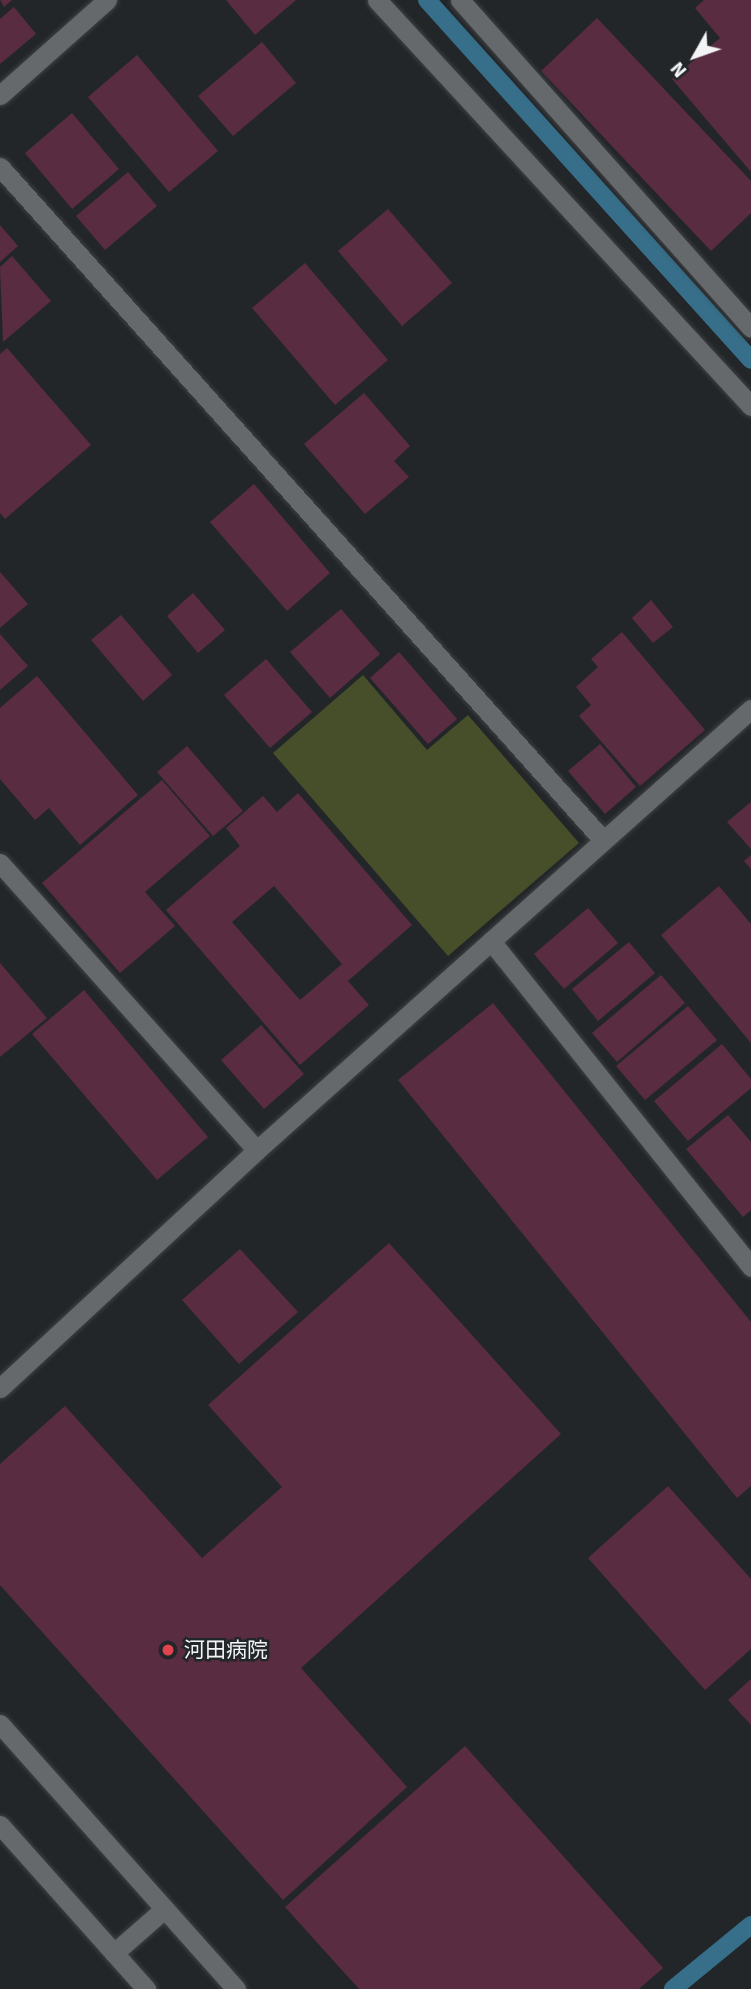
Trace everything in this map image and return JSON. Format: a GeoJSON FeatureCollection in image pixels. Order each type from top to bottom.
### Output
{"type":"FeatureCollection","features":[{"type":"Feature","properties":{"kind":"street"},"geometry":{"type":"LineString","coordinates":[[0,95],[107,0]]}},
{"type":"Feature","properties":{"kind":"street"},"geometry":{"type":"LineString","coordinates":[[377,0],[751,405]]}},
{"type":"Feature","properties":{"kind":"street"},"geometry":{"type":"LineString","coordinates":[[460,0],[751,328]]}},
{"type":"Feature","properties":{"kind":"street"},"geometry":{"type":"LineString","coordinates":[[0,167],[603,840]]}},
{"type":"Feature","properties":{"kind":"street"},"geometry":{"type":"LineString","coordinates":[[0,1388],[257,1150],[751,709]]}},
{"type":"Feature","properties":{"kind":"street"},"geometry":{"type":"LineString","coordinates":[[0,863],[257,1150]]}},
{"type":"Feature","properties":{"kind":"street"},"geometry":{"type":"LineString","coordinates":[[491,941],[751,1267]]}},
{"type":"Feature","properties":{"kind":"street"},"geometry":{"type":"LineString","coordinates":[[0,1724],[236,1989]]}},
{"type":"Feature","properties":{"kind":"street"},"geometry":{"type":"LineString","coordinates":[[0,1825],[146,1989]]}},
{"type":"Feature","properties":{"kind":"street"},"geometry":{"type":"LineString","coordinates":[[114,1953],[164,1909]]}},
{"type":"Feature","properties":{"kind":"green space"},"geometry":{"type":"Polygon","coordinates":[[[363,675],[427,750],[468,715],[579,843],[448,956],[273,753],[363,675]]]}},
{"type":"Feature","properties":{"kind":"building"},"geometry":{"type":"Polygon","coordinates":[[[0,0],[12,0],[4,7],[0,0]]]}},
{"type":"Feature","properties":{"kind":"building"},"geometry":{"type":"Polygon","coordinates":[[[226,0],[296,0],[255,35],[226,0]]]}},
{"type":"Feature","properties":{"kind":"building"},"geometry":{"type":"Polygon","coordinates":[[[704,0],[751,0],[751,172],[672,79],[720,38],[695,8],[704,0]]]}},
{"type":"Feature","properties":{"kind":"building"},"geometry":{"type":"Polygon","coordinates":[[[14,7],[36,34],[0,64],[0,19],[14,7]]]}},
{"type":"Feature","properties":{"kind":"building"},"geometry":{"type":"Polygon","coordinates":[[[597,18],[751,181],[751,213],[711,251],[541,71],[597,18]]]}},
{"type":"Feature","properties":{"kind":"building"},"geometry":{"type":"Polygon","coordinates":[[[262,42],[296,83],[233,136],[198,96],[262,42]]]}},
{"type":"Feature","properties":{"kind":"building"},"geometry":{"type":"Polygon","coordinates":[[[137,55],[218,151],[169,192],[88,97],[137,55]]]}},
{"type":"Feature","properties":{"kind":"building"},"geometry":{"type":"Polygon","coordinates":[[[72,113],[119,169],[72,209],[25,153],[72,113]]]}},
{"type":"Feature","properties":{"kind":"building"},"geometry":{"type":"Polygon","coordinates":[[[128,172],[157,206],[105,250],[76,216],[128,172]]]}},
{"type":"Feature","properties":{"kind":"building"},"geometry":{"type":"Polygon","coordinates":[[[388,209],[452,283],[402,326],[338,251],[388,209]]]}},
{"type":"Feature","properties":{"kind":"building"},"geometry":{"type":"Polygon","coordinates":[[[0,225],[18,246],[0,262],[0,225]]]}},
{"type":"Feature","properties":{"kind":"building"},"geometry":{"type":"Polygon","coordinates":[[[12,256],[51,301],[3,342],[0,267],[12,256]]]}},
{"type":"Feature","properties":{"kind":"building"},"geometry":{"type":"Polygon","coordinates":[[[305,263],[388,360],[335,405],[252,308],[305,263]]]}},
{"type":"Feature","properties":{"kind":"building"},"geometry":{"type":"Polygon","coordinates":[[[7,348],[91,445],[5,519],[0,513],[0,354],[7,348]]]}},
{"type":"Feature","properties":{"kind":"building"},"geometry":{"type":"Polygon","coordinates":[[[364,393],[410,446],[394,461],[409,477],[365,514],[304,444],[364,393]]]}},
{"type":"Feature","properties":{"kind":"building"},"geometry":{"type":"Polygon","coordinates":[[[254,484],[330,573],[287,611],[210,522],[254,484]]]}},
{"type":"Feature","properties":{"kind":"building"},"geometry":{"type":"Polygon","coordinates":[[[0,572],[28,604],[0,628],[0,572]]]}},
{"type":"Feature","properties":{"kind":"building"},"geometry":{"type":"Polygon","coordinates":[[[193,593],[225,630],[198,653],[167,616],[193,593]]]}},
{"type":"Feature","properties":{"kind":"building"},"geometry":{"type":"Polygon","coordinates":[[[651,600],[673,627],[653,643],[632,618],[651,600]]]}},
{"type":"Feature","properties":{"kind":"building"},"geometry":{"type":"Polygon","coordinates":[[[341,609],[380,654],[330,698],[290,652],[341,609]]]}},
{"type":"Feature","properties":{"kind":"building"},"geometry":{"type":"Polygon","coordinates":[[[121,615],[172,675],[143,701],[91,640],[121,615]]]}},
{"type":"Feature","properties":{"kind":"building"},"geometry":{"type":"Polygon","coordinates":[[[622,632],[705,730],[640,786],[579,716],[591,705],[576,687],[598,667],[591,659],[622,632]]]}},
{"type":"Feature","properties":{"kind":"building"},"geometry":{"type":"Polygon","coordinates":[[[0,634],[28,666],[0,690],[0,634]]]}},
{"type":"Feature","properties":{"kind":"building"},"geometry":{"type":"Polygon","coordinates":[[[399,652],[457,719],[428,744],[370,678],[399,652]]]}},
{"type":"Feature","properties":{"kind":"building"},"geometry":{"type":"Polygon","coordinates":[[[266,659],[312,712],[270,748],[224,695],[266,659]]]}},
{"type":"Feature","properties":{"kind":"building"},"geometry":{"type":"Polygon","coordinates":[[[37,676],[138,795],[80,845],[49,808],[35,820],[0,779],[0,708],[37,676]]]}},
{"type":"Feature","properties":{"kind":"building"},"geometry":{"type":"Polygon","coordinates":[[[600,744],[636,787],[605,814],[568,771],[600,744]]]}},
{"type":"Feature","properties":{"kind":"building"},"geometry":{"type":"Polygon","coordinates":[[[187,746],[243,811],[213,836],[157,772],[187,746]]]}},
{"type":"Feature","properties":{"kind":"building"},"geometry":{"type":"Polygon","coordinates":[[[162,780],[210,836],[145,892],[175,926],[120,973],[42,883],[162,780]]]}},
{"type":"Feature","properties":{"kind":"building"},"geometry":{"type":"Polygon","coordinates":[[[298,793],[412,925],[348,981],[369,1005],[300,1065],[166,910],[240,846],[226,828],[263,796],[277,812],[298,793]],[[274,886],[232,922],[300,1000],[342,964],[274,886]]]}},
{"type":"Feature","properties":{"kind":"building"},"geometry":{"type":"Polygon","coordinates":[[[751,802],[751,849],[727,822],[751,802]]]}},
{"type":"Feature","properties":{"kind":"building"},"geometry":{"type":"Polygon","coordinates":[[[751,855],[751,869],[744,861],[751,855]]]}},
{"type":"Feature","properties":{"kind":"building"},"geometry":{"type":"Polygon","coordinates":[[[719,886],[751,924],[751,1043],[661,935],[719,886]]]}},
{"type":"Feature","properties":{"kind":"building"},"geometry":{"type":"Polygon","coordinates":[[[588,908],[618,943],[564,989],[534,954],[588,908]]]}},
{"type":"Feature","properties":{"kind":"building"},"geometry":{"type":"Polygon","coordinates":[[[629,942],[655,973],[598,1021],[572,989],[629,942]]]}},
{"type":"Feature","properties":{"kind":"building"},"geometry":{"type":"Polygon","coordinates":[[[0,963],[47,1018],[0,1057],[0,963]]]}},
{"type":"Feature","properties":{"kind":"building"},"geometry":{"type":"Polygon","coordinates":[[[661,975],[685,1003],[617,1062],[592,1033],[661,975]]]}},
{"type":"Feature","properties":{"kind":"building"},"geometry":{"type":"Polygon","coordinates":[[[84,990],[208,1137],[157,1180],[32,1034],[84,990]]]}},
{"type":"Feature","properties":{"kind":"building"},"geometry":{"type":"Polygon","coordinates":[[[493,1003],[751,1322],[751,1486],[737,1498],[398,1080],[493,1003]]]}},
{"type":"Feature","properties":{"kind":"building"},"geometry":{"type":"Polygon","coordinates":[[[688,1006],[717,1040],[645,1100],[616,1066],[688,1006]]]}},
{"type":"Feature","properties":{"kind":"building"},"geometry":{"type":"Polygon","coordinates":[[[261,1025],[304,1074],[264,1109],[221,1060],[261,1025]]]}},
{"type":"Feature","properties":{"kind":"building"},"geometry":{"type":"Polygon","coordinates":[[[722,1044],[751,1079],[751,1088],[688,1141],[654,1101],[722,1044]]]}},
{"type":"Feature","properties":{"kind":"building"},"geometry":{"type":"Polygon","coordinates":[[[728,1115],[751,1142],[751,1210],[743,1217],[686,1149],[728,1115]]]}},
{"type":"Feature","properties":{"kind":"building"},"geometry":{"type":"Polygon","coordinates":[[[389,1243],[561,1434],[301,1668],[407,1787],[283,1900],[0,1585],[0,1464],[65,1406],[202,1558],[282,1487],[208,1405],[389,1243]]]}},
{"type":"Feature","properties":{"kind":"building"},"geometry":{"type":"Polygon","coordinates":[[[240,1249],[298,1312],[239,1364],[182,1300],[240,1249]]]}},
{"type":"Feature","properties":{"kind":"building"},"geometry":{"type":"Polygon","coordinates":[[[668,1486],[751,1579],[751,1649],[705,1690],[588,1558],[668,1486]]]}},
{"type":"Feature","properties":{"kind":"building"},"geometry":{"type":"Polygon","coordinates":[[[751,1679],[751,1725],[728,1700],[751,1679]]]}},
{"type":"Feature","properties":{"kind":"building"},"geometry":{"type":"Polygon","coordinates":[[[465,1746],[663,1968],[639,1989],[359,1989],[285,1907],[465,1746]]]}},
{"type":"Feature","properties":{"kind":"waterway"},"geometry":{"type":"LineString","coordinates":[[427,0],[751,360]]}},
{"type":"Feature","properties":{"kind":"waterway"},"geometry":{"type":"LineString","coordinates":[[673,1989],[751,1925]]}},
{"type":"Feature","properties":{"kind":"place","name":"河田病院"},"geometry":{"type":"Point","coordinates":[168,1650]}}]}
